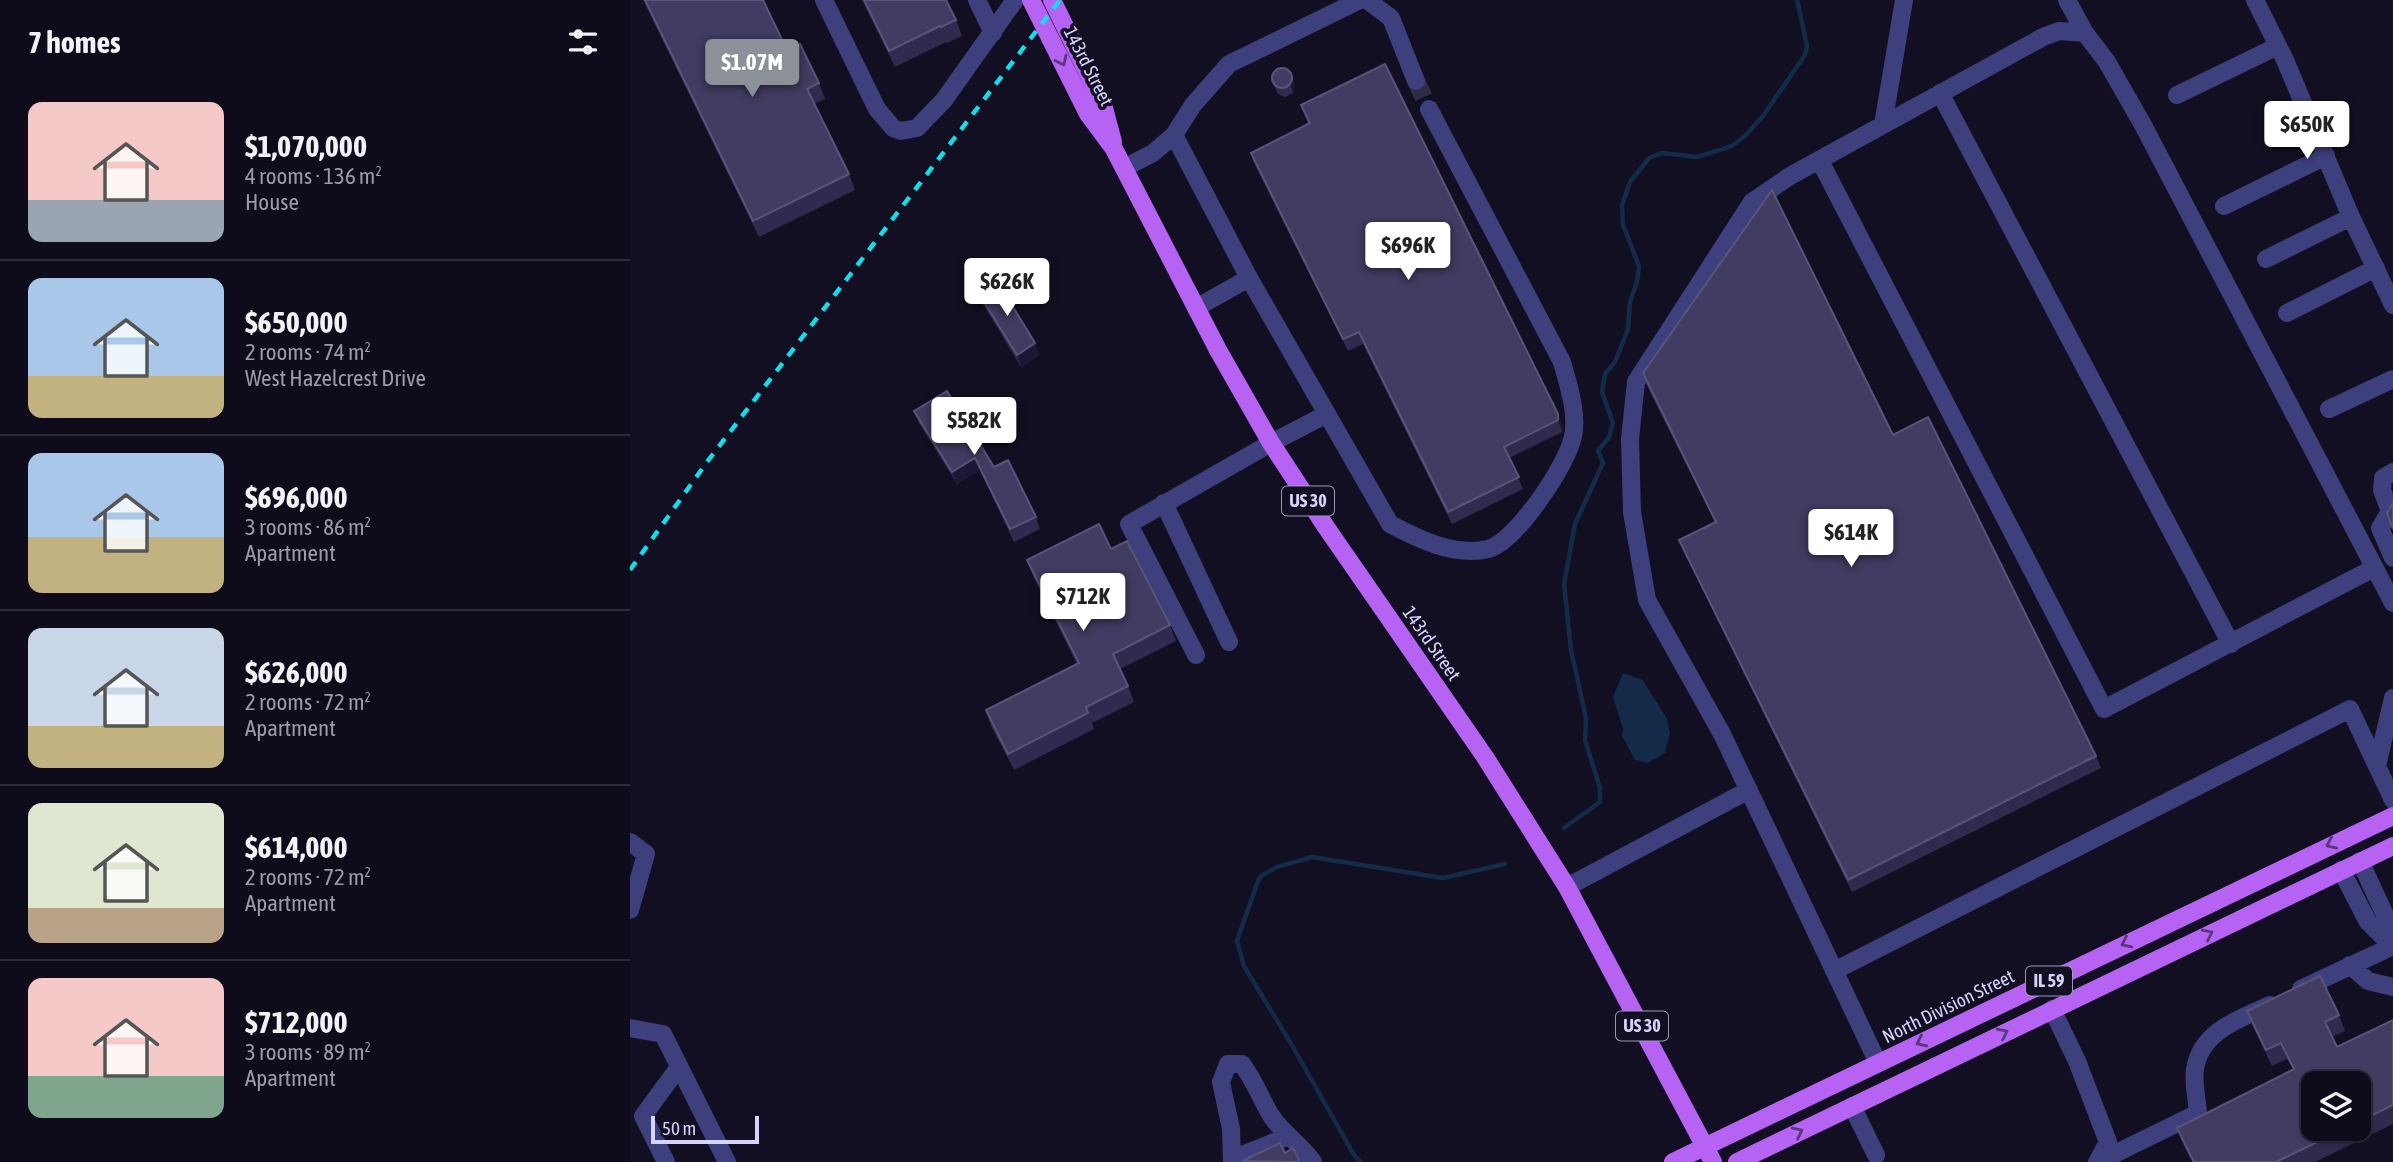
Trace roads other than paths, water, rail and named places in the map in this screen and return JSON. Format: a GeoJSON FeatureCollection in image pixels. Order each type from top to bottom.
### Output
{"type":"FeatureCollection","features":[{"type":"Feature","properties":{"kind":"main road","name":"143rd Street"},"geometry":{"type":"LineString","coordinates":[[1031,0],[1088,114],[1114,149],[1196,308],[1271,443],[1485,757],[1567,887],[1709,1154]]}},
{"type":"Feature","properties":{"kind":"main road","name":"143rd Street"},"geometry":{"type":"LineString","coordinates":[[1052,0],[1104,104],[1114,149]]}},
{"type":"Feature","properties":{"kind":"main road","name":"North Division Street"},"geometry":{"type":"LineString","coordinates":[[1672,1162],[1709,1154],[1878,1063],[2393,816]]}},
{"type":"Feature","properties":{"kind":"main road","name":"IL 59"},"geometry":{"type":"LineString","coordinates":[[1737,1162],[2393,846]]}},
{"type":"Feature","properties":{"kind":"street"},"geometry":{"type":"LineString","coordinates":[[824,0],[877,109],[893,128],[901,131],[917,128],[944,100],[1015,0]]}},
{"type":"Feature","properties":{"kind":"street"},"geometry":{"type":"LineString","coordinates":[[976,0],[993,33]]}},
{"type":"Feature","properties":{"kind":"street"},"geometry":{"type":"LineString","coordinates":[[1124,168],[1153,153],[1174,135],[1194,105],[1229,64],[1360,0]]}},
{"type":"Feature","properties":{"kind":"street"},"geometry":{"type":"LineString","coordinates":[[1367,0],[1391,18],[1416,81]]}},
{"type":"Feature","properties":{"kind":"street"},"geometry":{"type":"LineString","coordinates":[[1883,125],[1904,0]]}},
{"type":"Feature","properties":{"kind":"street"},"geometry":{"type":"LineString","coordinates":[[2067,0],[2143,125],[2393,603]]}},
{"type":"Feature","properties":{"kind":"street"},"geometry":{"type":"LineString","coordinates":[[2255,0],[2278,46],[2351,217],[2393,304]]}},
{"type":"Feature","properties":{"kind":"street"},"geometry":{"type":"LineString","coordinates":[[1878,1063],[1722,734],[1647,600],[1632,512],[1630,439],[1636,382],[1752,202],[1790,176],[2043,37],[2059,31],[2085,33]]}},
{"type":"Feature","properties":{"kind":"street"},"geometry":{"type":"LineString","coordinates":[[2177,95],[2278,46]]}},
{"type":"Feature","properties":{"kind":"street"},"geometry":{"type":"LineString","coordinates":[[1940,93],[2231,644]]}},
{"type":"Feature","properties":{"kind":"street"},"geometry":{"type":"LineString","coordinates":[[1174,135],[1249,278],[1391,524],[1418,539],[1466,551],[1489,549],[1505,541],[1553,480],[1574,436],[1572,399],[1562,362],[1429,109]]}},
{"type":"Feature","properties":{"kind":"street"},"geometry":{"type":"LineString","coordinates":[[2224,206],[2326,156]]}},
{"type":"Feature","properties":{"kind":"street"},"geometry":{"type":"LineString","coordinates":[[1820,161],[2104,709],[2374,568]]}},
{"type":"Feature","properties":{"kind":"street"},"geometry":{"type":"LineString","coordinates":[[2266,259],[2351,217]]}},
{"type":"Feature","properties":{"kind":"street"},"geometry":{"type":"LineString","coordinates":[[2287,313],[2376,268]]}},
{"type":"Feature","properties":{"kind":"street"},"geometry":{"type":"LineString","coordinates":[[1196,308],[1249,278]]}},
{"type":"Feature","properties":{"kind":"street"},"geometry":{"type":"LineString","coordinates":[[2329,409],[2393,379]]}},
{"type":"Feature","properties":{"kind":"street"},"geometry":{"type":"LineString","coordinates":[[1196,655],[1129,523],[1327,414]]}},
{"type":"Feature","properties":{"kind":"street"},"geometry":{"type":"LineString","coordinates":[[2393,472],[2383,478],[2381,484],[2391,513],[2382,522],[2381,535],[2393,558]]}},
{"type":"Feature","properties":{"kind":"street"},"geometry":{"type":"LineString","coordinates":[[1164,503],[1229,642]]}},
{"type":"Feature","properties":{"kind":"street"},"geometry":{"type":"LineString","coordinates":[[2377,766],[2393,698]]}},
{"type":"Feature","properties":{"kind":"street"},"geometry":{"type":"LineString","coordinates":[[1834,971],[2350,709],[2393,800]]}},
{"type":"Feature","properties":{"kind":"street"},"geometry":{"type":"LineString","coordinates":[[1567,887],[1749,790]]}},
{"type":"Feature","properties":{"kind":"street"},"geometry":{"type":"LineString","coordinates":[[630,842],[646,854],[630,910]]}},
{"type":"Feature","properties":{"kind":"street"},"geometry":{"type":"LineString","coordinates":[[2360,861],[2385,915],[2392,946]]}},
{"type":"Feature","properties":{"kind":"street"},"geometry":{"type":"LineString","coordinates":[[2341,870],[2368,922],[2392,946]]}},
{"type":"Feature","properties":{"kind":"street"},"geometry":{"type":"LineString","coordinates":[[2097,1162],[2198,1113],[2195,1071],[2202,1048],[2221,1028],[2392,946]]}},
{"type":"Feature","properties":{"kind":"street"},"geometry":{"type":"LineString","coordinates":[[2350,965],[2368,981],[2393,986]]}},
{"type":"Feature","properties":{"kind":"street"},"geometry":{"type":"LineString","coordinates":[[2052,1009],[2077,1060],[2108,1142],[2097,1162]]}},
{"type":"Feature","properties":{"kind":"street"},"geometry":{"type":"LineString","coordinates":[[630,1028],[663,1034],[727,1162]]}},
{"type":"Feature","properties":{"kind":"street"},"geometry":{"type":"LineString","coordinates":[[1289,1136],[1232,1160],[1231,1129],[1221,1082],[1228,1064],[1242,1064],[1252,1077],[1273,1119],[1305,1150],[1313,1162]]}},
{"type":"Feature","properties":{"kind":"street"},"geometry":{"type":"LineString","coordinates":[[666,1162],[643,1116],[680,1067]]}},
{"type":"Feature","properties":{"kind":"street"},"geometry":{"type":"LineString","coordinates":[[1852,1106],[1876,1155]]}},
{"type":"Feature","properties":{"kind":"water"},"geometry":{"type":"Polygon","coordinates":[[[1623,673],[1643,680],[1667,719],[1670,733],[1665,753],[1648,763],[1635,760],[1622,736],[1623,729],[1613,697],[1623,673]]]}},
{"type":"Feature","properties":{"kind":"waterway"},"geometry":{"type":"LineString","coordinates":[[1564,828],[1600,802],[1600,788],[1585,740],[1586,718],[1571,650],[1564,584],[1575,524],[1603,463],[1598,451],[1609,437],[1613,423],[1602,392],[1605,374],[1615,362],[1628,329],[1630,302],[1637,282],[1639,266],[1623,225],[1622,205],[1630,182],[1649,158],[1662,153],[1697,157],[1732,146],[1763,116],[1805,55],[1807,46],[1797,0]]}},
{"type":"Feature","properties":{"kind":"waterway"},"geometry":{"type":"LineString","coordinates":[[1361,1162],[1354,1155],[1244,966],[1237,941],[1258,881],[1261,876],[1277,867],[1312,857],[1443,878],[1505,864]]}},
{"type":"Feature","properties":{"kind":"tunnel"},"geometry":{"type":"LineString","coordinates":[[1416,81],[1429,109]]}},
{"type":"Feature","properties":{"kind":"railway"},"geometry":{"type":"LineString","coordinates":[[630,570],[707,462],[1060,0]]}}]}
